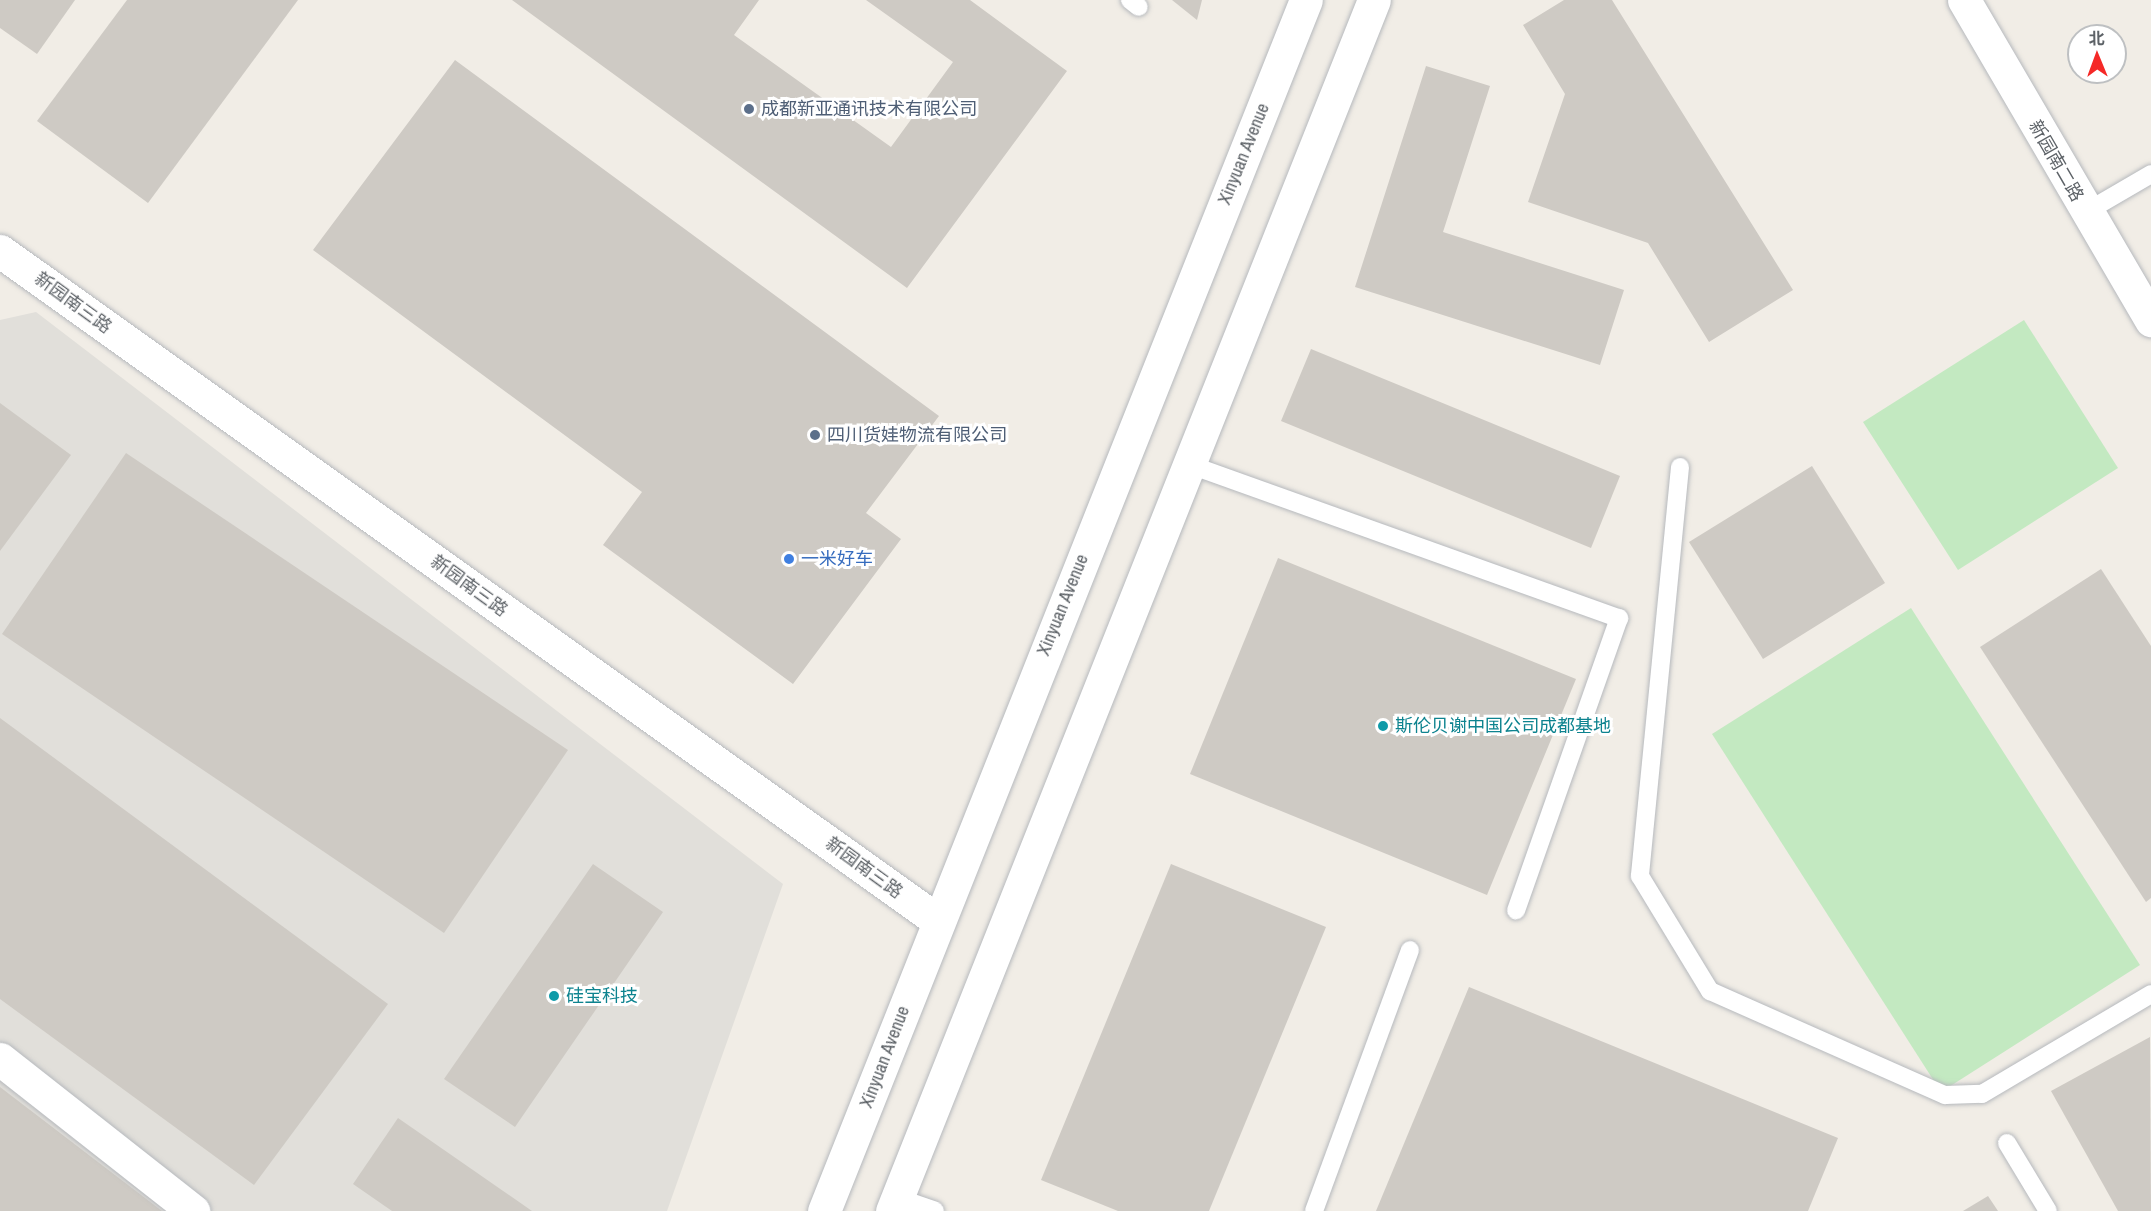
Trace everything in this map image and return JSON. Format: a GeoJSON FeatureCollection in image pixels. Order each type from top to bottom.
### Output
{"type":"FeatureCollection","features":[{"type":"Feature","properties":{"kind":"street","name":"Xinyuan Avenue"},"geometry":{"type":"LineString","coordinates":[[824,1211],[937,920],[1306,0]]}},
{"type":"Feature","properties":{"kind":"street"},"geometry":{"type":"LineString","coordinates":[[895,1204],[1374,0]]}},
{"type":"Feature","properties":{"kind":"street","name":"新园南二路"},"geometry":{"type":"LineString","coordinates":[[1964,0],[2151,320]]}},
{"type":"Feature","properties":{"kind":"street","name":"新园南三路"},"geometry":{"type":"LineString","coordinates":[[0,251],[937,920]]}},
{"type":"Feature","properties":{"kind":"street"},"geometry":{"type":"LineString","coordinates":[[0,1059],[193,1211]]}},
{"type":"Feature","properties":{"kind":"lane"},"geometry":{"type":"LineString","coordinates":[[2086,212],[2151,174]]}},
{"type":"Feature","properties":{"kind":"lane"},"geometry":{"type":"LineString","coordinates":[[1188,464],[1619,618],[1516,910]]}},
{"type":"Feature","properties":{"kind":"lane"},"geometry":{"type":"LineString","coordinates":[[1680,467],[1641,876],[1710,991],[1945,1095],[1982,1094],[2151,994]]}},
{"type":"Feature","properties":{"kind":"lane"},"geometry":{"type":"LineString","coordinates":[[1314,1211],[1410,950]]}},
{"type":"Feature","properties":{"kind":"lane"},"geometry":{"type":"LineString","coordinates":[[2007,1143],[2048,1211]]}},
{"type":"Feature","properties":{"kind":"lane"},"geometry":{"type":"LineString","coordinates":[[895,1204],[935,1211]]}},
{"type":"Feature","properties":{"kind":"shaded area"},"geometry":{"type":"Polygon","coordinates":[[[36,312],[783,884],[667,1211],[0,1211],[0,320],[36,312]]]}},
{"type":"Feature","properties":{"kind":"green space"},"geometry":{"type":"Polygon","coordinates":[[[2024,320],[2118,468],[1958,570],[1863,422],[2024,320]]]}},
{"type":"Feature","properties":{"kind":"green space"},"geometry":{"type":"Polygon","coordinates":[[[1911,608],[2140,965],[1941,1092],[1712,734],[1911,608]]]}},
{"type":"Feature","properties":{"kind":"building"},"geometry":{"type":"Polygon","coordinates":[[[0,0],[75,0],[37,54],[0,28],[0,0]]]}},
{"type":"Feature","properties":{"kind":"building"},"geometry":{"type":"Polygon","coordinates":[[[127,0],[298,0],[148,203],[37,121],[127,0]]]}},
{"type":"Feature","properties":{"kind":"building","name":"成都新亚通讯技术有限公司"},"geometry":{"type":"Polygon","coordinates":[[[512,0],[759,0],[734,35],[891,147],[953,62],[866,0],[970,0],[1067,71],[907,288],[512,0]]]}},
{"type":"Feature","properties":{"kind":"building"},"geometry":{"type":"Polygon","coordinates":[[[1172,0],[1202,0],[1197,20],[1172,0]]]}},
{"type":"Feature","properties":{"kind":"building"},"geometry":{"type":"Polygon","coordinates":[[[1564,0],[1612,0],[1793,290],[1709,342],[1648,243],[1528,202],[1565,94],[1523,25],[1564,0]]]}},
{"type":"Feature","properties":{"kind":"building"},"geometry":{"type":"Polygon","coordinates":[[[455,60],[939,416],[866,513],[901,539],[793,684],[603,545],[642,492],[313,250],[455,60]]]}},
{"type":"Feature","properties":{"kind":"building"},"geometry":{"type":"Polygon","coordinates":[[[1426,66],[1490,86],[1443,232],[1624,290],[1600,365],[1355,287],[1426,66]]]}},
{"type":"Feature","properties":{"kind":"building"},"geometry":{"type":"Polygon","coordinates":[[[1311,349],[1620,476],[1591,548],[1281,421],[1311,349]]]}},
{"type":"Feature","properties":{"kind":"building"},"geometry":{"type":"Polygon","coordinates":[[[0,403],[71,455],[0,551],[0,403]]]}},
{"type":"Feature","properties":{"kind":"building"},"geometry":{"type":"Polygon","coordinates":[[[126,453],[568,750],[444,933],[2,634],[126,453]]]}},
{"type":"Feature","properties":{"kind":"building"},"geometry":{"type":"Polygon","coordinates":[[[1812,466],[1885,583],[1763,659],[1689,542],[1812,466]]]}},
{"type":"Feature","properties":{"kind":"building","name":"斯伦贝谢中国公司成都基地"},"geometry":{"type":"Polygon","coordinates":[[[1278,558],[1576,679],[1487,895],[1190,774],[1278,558]]]}},
{"type":"Feature","properties":{"kind":"building"},"geometry":{"type":"Polygon","coordinates":[[[2101,569],[2151,646],[2151,898],[2146,902],[1980,647],[2101,569]]]}},
{"type":"Feature","properties":{"kind":"building"},"geometry":{"type":"Polygon","coordinates":[[[0,718],[388,1004],[254,1185],[0,999],[0,718]]]}},
{"type":"Feature","properties":{"kind":"building","name":"硅宝科技"},"geometry":{"type":"Polygon","coordinates":[[[593,864],[663,912],[515,1127],[444,1079],[593,864]]]}},
{"type":"Feature","properties":{"kind":"building"},"geometry":{"type":"Polygon","coordinates":[[[1171,864],[1326,927],[1209,1211],[1118,1211],[1041,1180],[1171,864]]]}},
{"type":"Feature","properties":{"kind":"building"},"geometry":{"type":"Polygon","coordinates":[[[1469,987],[1838,1138],[1808,1211],[1376,1211],[1469,987]]]}},
{"type":"Feature","properties":{"kind":"building"},"geometry":{"type":"Polygon","coordinates":[[[2150,1037],[2151,1211],[2118,1211],[2051,1091],[2150,1037]]]}},
{"type":"Feature","properties":{"kind":"building"},"geometry":{"type":"Polygon","coordinates":[[[0,1087],[162,1211],[0,1211],[0,1087]]]}},
{"type":"Feature","properties":{"kind":"building"},"geometry":{"type":"Polygon","coordinates":[[[398,1118],[532,1211],[392,1211],[353,1184],[398,1118]]]}},
{"type":"Feature","properties":{"kind":"building"},"geometry":{"type":"Polygon","coordinates":[[[1988,1196],[1998,1211],[1963,1211],[1988,1196]]]}},
{"type":"Feature","properties":{"kind":"place","name":"成都新亚通讯技术有限公司"},"geometry":{"type":"Point","coordinates":[749,109]}},
{"type":"Feature","properties":{"kind":"place","name":"四川货娃物流有限公司"},"geometry":{"type":"Point","coordinates":[815,435]}},
{"type":"Feature","properties":{"kind":"place","name":"一米好车"},"geometry":{"type":"Point","coordinates":[789,559]}},
{"type":"Feature","properties":{"kind":"place","name":"斯伦贝谢中国公司成都基地"},"geometry":{"type":"Point","coordinates":[1383,726]}},
{"type":"Feature","properties":{"kind":"place","name":"硅宝科技"},"geometry":{"type":"Point","coordinates":[554,996]}}]}
